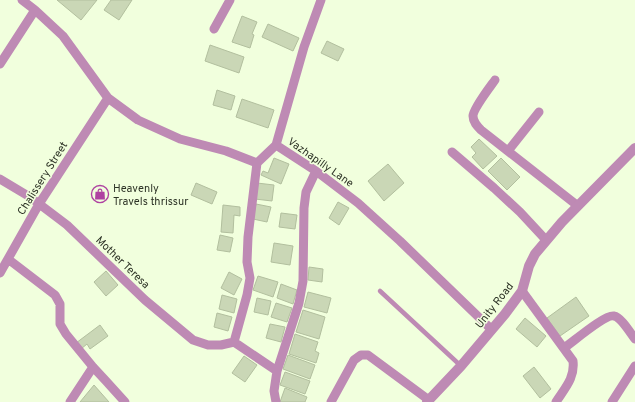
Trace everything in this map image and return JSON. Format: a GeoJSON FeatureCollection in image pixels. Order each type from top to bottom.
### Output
{"type":"FeatureCollection","features":[{"type":"Feature","properties":{"kind":"street"},"geometry":{"type":"LineString","coordinates":[[22,0],[63,36],[108,98],[138,120],[180,139],[226,151],[257,163],[248,238],[247,262],[250,278],[247,295],[234,342],[277,371]]}},
{"type":"Feature","properties":{"kind":"street"},"geometry":{"type":"LineString","coordinates":[[214,29],[230,0]]}},
{"type":"Feature","properties":{"kind":"street"},"geometry":{"type":"LineString","coordinates":[[276,145],[304,47],[322,0]]}},
{"type":"Feature","properties":{"kind":"street"},"geometry":{"type":"LineString","coordinates":[[0,64],[35,10]]}},
{"type":"Feature","properties":{"kind":"street"},"geometry":{"type":"LineString","coordinates":[[495,80],[475,109],[472,116],[474,123],[578,206]]}},
{"type":"Feature","properties":{"kind":"street","name":"Chalissery Street"},"geometry":{"type":"LineString","coordinates":[[0,273],[39,204],[108,98]]}},
{"type":"Feature","properties":{"kind":"street"},"geometry":{"type":"LineString","coordinates":[[508,151],[539,112]]}},
{"type":"Feature","properties":{"kind":"street","name":"Vazhapilly Lane"},"geometry":{"type":"LineString","coordinates":[[257,163],[276,145],[316,171],[358,203],[492,329]]}},
{"type":"Feature","properties":{"kind":"street","name":"Unity Road"},"geometry":{"type":"LineString","coordinates":[[428,401],[461,366],[522,291],[529,266],[535,254],[546,240],[635,148]]}},
{"type":"Feature","properties":{"kind":"street"},"geometry":{"type":"LineString","coordinates":[[452,152],[520,212],[546,240]]}},
{"type":"Feature","properties":{"kind":"street"},"geometry":{"type":"LineString","coordinates":[[276,402],[274,391],[277,371],[299,303],[302,281],[304,208],[306,192],[316,171]]}},
{"type":"Feature","properties":{"kind":"street","name":"Mother Teresa"},"geometry":{"type":"LineString","coordinates":[[0,179],[39,204],[67,225],[145,300],[194,340],[208,345],[221,345],[234,342]]}},
{"type":"Feature","properties":{"kind":"street"},"geometry":{"type":"LineString","coordinates":[[8,259],[55,295],[60,304],[60,324],[66,334],[93,367],[125,402]]}},
{"type":"Feature","properties":{"kind":"street"},"geometry":{"type":"LineString","coordinates":[[522,291],[573,361],[574,368],[572,378],[556,402]]}},
{"type":"Feature","properties":{"kind":"street"},"geometry":{"type":"LineString","coordinates":[[564,348],[609,316],[620,318],[635,339]]}},
{"type":"Feature","properties":{"kind":"street"},"geometry":{"type":"LineString","coordinates":[[331,402],[354,360],[361,355],[368,355],[428,401]]}},
{"type":"Feature","properties":{"kind":"street"},"geometry":{"type":"LineString","coordinates":[[612,402],[635,366]]}},
{"type":"Feature","properties":{"kind":"street"},"geometry":{"type":"LineString","coordinates":[[70,402],[93,367]]}},
{"type":"Feature","properties":{"kind":"lane"},"geometry":{"type":"LineString","coordinates":[[380,292],[461,366]]}},
{"type":"Feature","properties":{"kind":"building"},"geometry":{"type":"Polygon","coordinates":[[[57,0],[97,0],[81,20],[57,0]]]}},
{"type":"Feature","properties":{"kind":"building"},"geometry":{"type":"Polygon","coordinates":[[[111,0],[132,0],[119,20],[104,10],[111,0]]]}},
{"type":"Feature","properties":{"kind":"building"},"geometry":{"type":"Polygon","coordinates":[[[242,16],[257,22],[252,34],[254,35],[250,48],[232,42],[242,16]]]}},
{"type":"Feature","properties":{"kind":"building"},"geometry":{"type":"Polygon","coordinates":[[[268,24],[299,38],[293,51],[262,37],[268,24]]]}},
{"type":"Feature","properties":{"kind":"building"},"geometry":{"type":"Polygon","coordinates":[[[327,41],[344,49],[338,61],[321,53],[327,41]]]}},
{"type":"Feature","properties":{"kind":"building"},"geometry":{"type":"Polygon","coordinates":[[[210,45],[244,57],[239,73],[205,61],[210,45]]]}},
{"type":"Feature","properties":{"kind":"building"},"geometry":{"type":"Polygon","coordinates":[[[217,90],[235,96],[231,110],[213,105],[217,90]]]}},
{"type":"Feature","properties":{"kind":"building"},"geometry":{"type":"Polygon","coordinates":[[[242,99],[274,110],[268,128],[236,117],[242,99]]]}},
{"type":"Feature","properties":{"kind":"building"},"geometry":{"type":"Polygon","coordinates":[[[479,139],[497,156],[483,169],[472,157],[476,153],[471,147],[479,139]]]}},
{"type":"Feature","properties":{"kind":"building"},"geometry":{"type":"Polygon","coordinates":[[[274,158],[289,164],[281,184],[261,175],[263,171],[268,173],[274,158]]]}},
{"type":"Feature","properties":{"kind":"building"},"geometry":{"type":"Polygon","coordinates":[[[501,158],[520,177],[507,190],[488,171],[501,158]]]}},
{"type":"Feature","properties":{"kind":"building"},"geometry":{"type":"Polygon","coordinates":[[[388,164],[404,183],[384,201],[368,181],[388,164]]]}},
{"type":"Feature","properties":{"kind":"building"},"geometry":{"type":"Polygon","coordinates":[[[196,183],[217,192],[212,204],[191,195],[196,183]]]}},
{"type":"Feature","properties":{"kind":"building"},"geometry":{"type":"Polygon","coordinates":[[[257,183],[274,185],[272,201],[255,199],[257,183]]]}},
{"type":"Feature","properties":{"kind":"building"},"geometry":{"type":"Polygon","coordinates":[[[338,202],[349,208],[339,225],[329,218],[338,202]]]}},
{"type":"Feature","properties":{"kind":"building"},"geometry":{"type":"Polygon","coordinates":[[[256,204],[271,207],[267,222],[253,219],[256,204]]]}},
{"type":"Feature","properties":{"kind":"building"},"geometry":{"type":"Polygon","coordinates":[[[223,205],[240,207],[240,216],[234,215],[233,233],[221,232],[223,205]]]}},
{"type":"Feature","properties":{"kind":"building"},"geometry":{"type":"Polygon","coordinates":[[[281,213],[297,215],[295,229],[279,227],[281,213]]]}},
{"type":"Feature","properties":{"kind":"building"},"geometry":{"type":"Polygon","coordinates":[[[220,235],[233,238],[230,252],[217,250],[220,235]]]}},
{"type":"Feature","properties":{"kind":"building"},"geometry":{"type":"Polygon","coordinates":[[[274,243],[293,246],[290,265],[271,262],[274,243]]]}},
{"type":"Feature","properties":{"kind":"building"},"geometry":{"type":"Polygon","coordinates":[[[309,267],[323,269],[322,282],[308,280],[309,267]]]}},
{"type":"Feature","properties":{"kind":"building"},"geometry":{"type":"Polygon","coordinates":[[[106,271],[118,285],[106,296],[94,282],[106,271]]]}},
{"type":"Feature","properties":{"kind":"building"},"geometry":{"type":"Polygon","coordinates":[[[229,272],[242,279],[234,295],[221,288],[229,272]]]}},
{"type":"Feature","properties":{"kind":"building"},"geometry":{"type":"Polygon","coordinates":[[[258,276],[278,282],[273,297],[253,290],[258,276]]]}},
{"type":"Feature","properties":{"kind":"building"},"geometry":{"type":"Polygon","coordinates":[[[281,284],[297,290],[293,304],[277,298],[281,284]]]}},
{"type":"Feature","properties":{"kind":"building"},"geometry":{"type":"Polygon","coordinates":[[[308,292],[331,298],[327,313],[304,307],[308,292]]]}},
{"type":"Feature","properties":{"kind":"building"},"geometry":{"type":"Polygon","coordinates":[[[222,295],[237,299],[234,313],[219,309],[222,295]]]}},
{"type":"Feature","properties":{"kind":"building"},"geometry":{"type":"Polygon","coordinates":[[[576,297],[589,316],[560,336],[547,318],[576,297]]]}},
{"type":"Feature","properties":{"kind":"building"},"geometry":{"type":"Polygon","coordinates":[[[257,298],[271,301],[268,315],[254,312],[257,298]]]}},
{"type":"Feature","properties":{"kind":"building"},"geometry":{"type":"Polygon","coordinates":[[[276,303],[292,308],[287,322],[271,317],[276,303]]]}},
{"type":"Feature","properties":{"kind":"building"},"geometry":{"type":"Polygon","coordinates":[[[303,310],[325,317],[319,339],[296,332],[303,310]]]}},
{"type":"Feature","properties":{"kind":"building"},"geometry":{"type":"Polygon","coordinates":[[[217,313],[232,317],[228,331],[214,327],[217,313]]]}},
{"type":"Feature","properties":{"kind":"building"},"geometry":{"type":"Polygon","coordinates":[[[525,318],[546,336],[537,347],[516,329],[525,318]]]}},
{"type":"Feature","properties":{"kind":"building"},"geometry":{"type":"Polygon","coordinates":[[[270,324],[285,327],[281,342],[266,338],[270,324]]]}},
{"type":"Feature","properties":{"kind":"building"},"geometry":{"type":"Polygon","coordinates":[[[100,325],[108,336],[90,349],[87,344],[81,349],[76,343],[100,325]]]}},
{"type":"Feature","properties":{"kind":"building"},"geometry":{"type":"Polygon","coordinates":[[[295,334],[318,342],[315,351],[319,353],[316,363],[289,354],[295,334]]]}},
{"type":"Feature","properties":{"kind":"building"},"geometry":{"type":"Polygon","coordinates":[[[288,355],[315,365],[310,379],[283,369],[288,355]]]}},
{"type":"Feature","properties":{"kind":"building"},"geometry":{"type":"Polygon","coordinates":[[[244,356],[257,365],[245,382],[232,373],[244,356]]]}},
{"type":"Feature","properties":{"kind":"building"},"geometry":{"type":"Polygon","coordinates":[[[534,367],[551,389],[540,398],[523,376],[534,367]]]}},
{"type":"Feature","properties":{"kind":"building"},"geometry":{"type":"Polygon","coordinates":[[[285,372],[310,381],[305,394],[280,385],[285,372]]]}},
{"type":"Feature","properties":{"kind":"building"},"geometry":{"type":"Polygon","coordinates":[[[94,385],[109,402],[80,402],[94,385]]]}},
{"type":"Feature","properties":{"kind":"building"},"geometry":{"type":"Polygon","coordinates":[[[285,388],[307,397],[305,402],[280,402],[285,388]]]}},
{"type":"Feature","properties":{"kind":"place","name":"Heavenly Travels thrissur"},"geometry":{"type":"Point","coordinates":[100,194]}}]}
